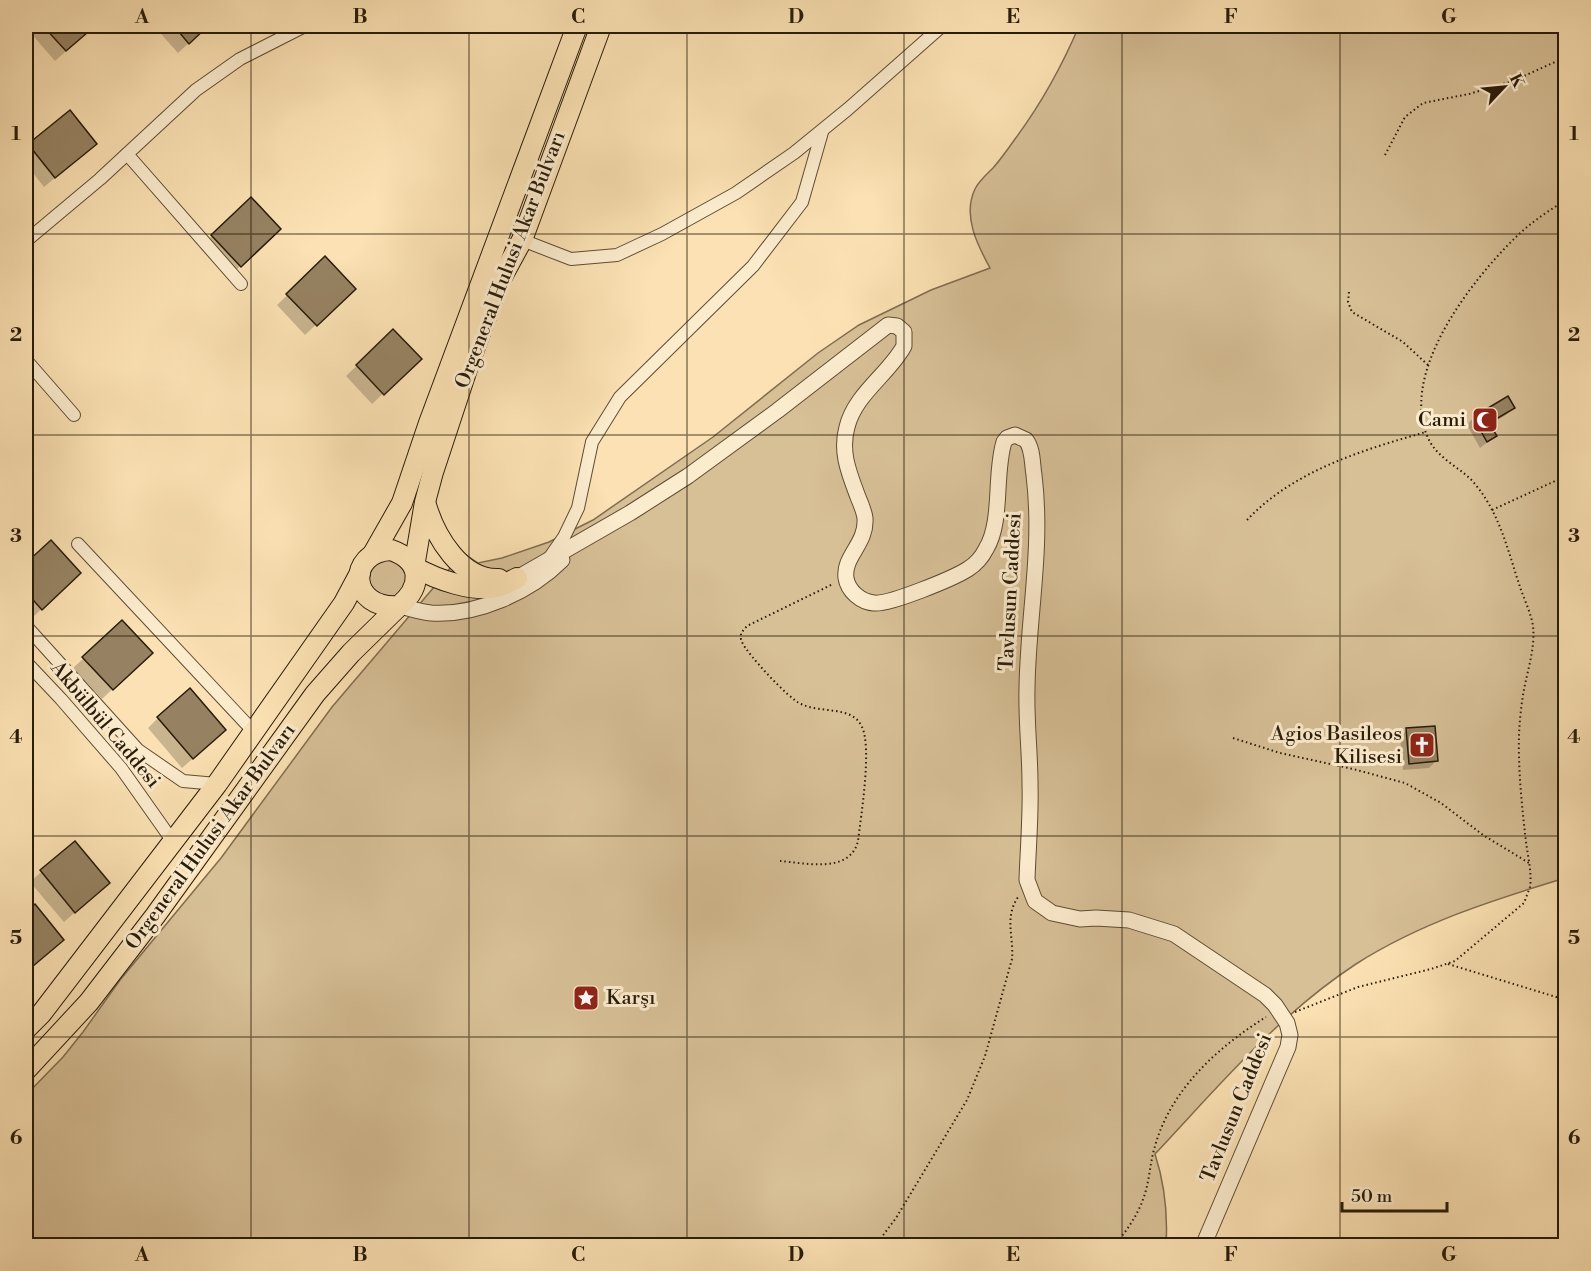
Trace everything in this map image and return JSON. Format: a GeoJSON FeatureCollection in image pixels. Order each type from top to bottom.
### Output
{"type":"FeatureCollection","features":[{"type":"Feature","properties":{"kind":"main road","name":"Orgeneral Hulusi Akar Bulvarı"},"geometry":{"type":"LineString","coordinates":[[373,554],[402,503],[429,423],[577,26]]}},
{"type":"Feature","properties":{"kind":"main road","name":"Orgeneral Hulusi Akar Bulvarı"},"geometry":{"type":"LineString","coordinates":[[414,567],[425,502],[455,404],[496,286],[522,240],[602,26]]}},
{"type":"Feature","properties":{"kind":"main road"},"geometry":{"type":"LineString","coordinates":[[425,502],[436,533],[457,560],[483,578],[517,578]]}},
{"type":"Feature","properties":{"kind":"main road"},"geometry":{"type":"LineString","coordinates":[[391,550],[401,553],[414,567],[415,587],[399,606],[381,606],[366,597],[360,581],[360,573],[365,562],[373,554],[391,550]]}},
{"type":"Feature","properties":{"kind":"main road"},"geometry":{"type":"LineString","coordinates":[[414,567],[432,576],[462,585],[479,587],[499,587],[517,578]]}},
{"type":"Feature","properties":{"kind":"main road","name":"Orgeneral Hulusi Akar Bulvarı"},"geometry":{"type":"LineString","coordinates":[[26,1029],[41,1014],[174,843],[344,603],[360,573]]}},
{"type":"Feature","properties":{"kind":"main road","name":"Orgeneral Hulusi Akar Bulvarı"},"geometry":{"type":"LineString","coordinates":[[26,1070],[89,1002],[155,916],[315,694],[351,653],[399,606]]}},
{"type":"Feature","properties":{"kind":"street"},"geometry":{"type":"LineString","coordinates":[[26,241],[127,154],[183,102],[218,74],[259,48],[304,26]]}},
{"type":"Feature","properties":{"kind":"street"},"geometry":{"type":"LineString","coordinates":[[522,240],[572,259],[617,255],[662,234],[736,193],[822,132],[942,26]]}},
{"type":"Feature","properties":{"kind":"street"},"geometry":{"type":"LineString","coordinates":[[547,562],[564,537],[578,508],[592,442],[620,397],[753,266],[802,202],[822,132]]}},
{"type":"Feature","properties":{"kind":"street"},"geometry":{"type":"LineString","coordinates":[[127,154],[241,284]]}},
{"type":"Feature","properties":{"kind":"street"},"geometry":{"type":"LineString","coordinates":[[517,578],[630,513],[706,463],[884,327],[892,325],[901,328],[904,332],[904,346],[852,414],[845,435],[845,459],[865,517],[862,537],[849,559],[846,577]]}},
{"type":"Feature","properties":{"kind":"street"},"geometry":{"type":"LineString","coordinates":[[26,360],[74,415]]}},
{"type":"Feature","properties":{"kind":"street","name":"Tavlusun Caddesi"},"geometry":{"type":"LineString","coordinates":[[846,577],[854,593],[875,604],[894,600],[969,568],[986,550],[993,534],[1004,442],[1015,435],[1026,440],[1030,449],[1038,531],[1029,636],[1026,719],[1030,783],[1029,888],[1040,906],[1061,916],[1080,919],[1129,920],[1174,934],[1257,988],[1281,1013],[1289,1029],[1288,1047],[1203,1245]]}},
{"type":"Feature","properties":{"kind":"street"},"geometry":{"type":"LineString","coordinates":[[399,606],[431,613],[467,610],[506,599],[539,580],[579,543]]}},
{"type":"Feature","properties":{"kind":"street"},"geometry":{"type":"LineString","coordinates":[[78,544],[254,732]]}},
{"type":"Feature","properties":{"kind":"street","name":"Akbülbül Caddesi"},"geometry":{"type":"LineString","coordinates":[[26,626],[138,750],[183,781],[217,784]]}},
{"type":"Feature","properties":{"kind":"street","name":"Akbülbül Caddesi"},"geometry":{"type":"LineString","coordinates":[[26,662],[121,768],[174,843]]}},
{"type":"Feature","properties":{"kind":"path"},"geometry":{"type":"LineString","coordinates":[[1385,155],[1405,117],[1423,103],[1469,94],[1513,81],[1566,57]]}},
{"type":"Feature","properties":{"kind":"path"},"geometry":{"type":"LineString","coordinates":[[1114,1245],[1129,1227],[1140,1207],[1160,1131],[1199,1069],[1227,1044],[1281,1013],[1358,987],[1448,964],[1466,953],[1524,903],[1530,887],[1519,731],[1521,706],[1532,657],[1533,625],[1503,532],[1492,510],[1474,482],[1438,452],[1426,432],[1422,408],[1428,365],[1432,352],[1448,323],[1483,273],[1516,236],[1566,200]]}},
{"type":"Feature","properties":{"kind":"path"},"geometry":{"type":"LineString","coordinates":[[1349,292],[1348,302],[1352,312],[1403,342],[1428,365]]}},
{"type":"Feature","properties":{"kind":"path"},"geometry":{"type":"LineString","coordinates":[[1247,520],[1270,498],[1325,467],[1356,454],[1426,432]]}},
{"type":"Feature","properties":{"kind":"path"},"geometry":{"type":"LineString","coordinates":[[1492,510],[1566,476]]}},
{"type":"Feature","properties":{"kind":"path"},"geometry":{"type":"LineString","coordinates":[[780,861],[833,863],[846,860],[853,853],[858,841],[866,740],[859,723],[850,714],[843,711],[814,709],[793,700],[751,655],[742,642],[741,633],[747,626],[846,577]]}},
{"type":"Feature","properties":{"kind":"path"},"geometry":{"type":"LineString","coordinates":[[1233,738],[1280,753],[1405,783],[1442,803],[1483,835],[1528,863]]}},
{"type":"Feature","properties":{"kind":"path"},"geometry":{"type":"LineString","coordinates":[[875,1245],[888,1230],[945,1138],[977,1078],[993,1034],[1012,959],[1013,948],[1009,923],[1011,909],[1018,896],[1029,888]]}},
{"type":"Feature","properties":{"kind":"path"},"geometry":{"type":"LineString","coordinates":[[1448,964],[1566,1000]]}},
{"type":"Feature","properties":{"kind":"shaded area"},"geometry":{"type":"Polygon","coordinates":[[[1079,26],[1565,26],[1565,878],[1484,904],[1380,949],[1328,984],[1275,1029],[1155,1154],[1165,1199],[1166,1245],[26,1246],[26,1095],[63,1057],[120,980],[221,858],[332,707],[463,553],[478,563],[502,558],[549,542],[593,520],[713,437],[818,353],[859,325],[931,290],[990,268],[973,230],[971,199],[980,181],[1002,158],[1034,112],[1079,26]]]}},
{"type":"Feature","properties":{"kind":"shaded area"},"geometry":{"type":"Polygon","coordinates":[[[390,556],[412,575],[399,600],[371,594],[368,574],[372,566],[390,556]]]}},
{"type":"Feature","properties":{"kind":"building"},"geometry":{"type":"Polygon","coordinates":[[[43,26],[95,26],[66,51],[43,26]]]}},
{"type":"Feature","properties":{"kind":"building"},"geometry":{"type":"Polygon","coordinates":[[[174,26],[208,26],[189,44],[174,26]]]}},
{"type":"Feature","properties":{"kind":"building"},"geometry":{"type":"Polygon","coordinates":[[[70,110],[97,144],[55,178],[28,144],[70,110]]]}},
{"type":"Feature","properties":{"kind":"building"},"geometry":{"type":"Polygon","coordinates":[[[251,197],[281,229],[241,267],[211,235],[251,197]]]}},
{"type":"Feature","properties":{"kind":"building"},"geometry":{"type":"Polygon","coordinates":[[[325,256],[356,289],[317,326],[286,294],[325,256]]]}},
{"type":"Feature","properties":{"kind":"building"},"geometry":{"type":"Polygon","coordinates":[[[393,329],[422,359],[384,395],[356,365],[393,329]]]}},
{"type":"Feature","properties":{"kind":"building","name":"Cami"},"geometry":{"type":"Polygon","coordinates":[[[1508,396],[1515,408],[1489,423],[1497,436],[1487,442],[1473,417],[1508,396]]]}},
{"type":"Feature","properties":{"kind":"building"},"geometry":{"type":"Polygon","coordinates":[[[51,540],[81,573],[42,610],[26,592],[26,563],[51,540]]]}},
{"type":"Feature","properties":{"kind":"building"},"geometry":{"type":"Polygon","coordinates":[[[122,620],[153,653],[113,690],[82,657],[122,620]]]}},
{"type":"Feature","properties":{"kind":"building"},"geometry":{"type":"Polygon","coordinates":[[[190,688],[226,730],[193,759],[157,717],[190,688]]]}},
{"type":"Feature","properties":{"kind":"building","name":"Agios Basileos Kilisesi"},"geometry":{"type":"Polygon","coordinates":[[[1435,726],[1438,761],[1409,764],[1406,728],[1435,726]]]}},
{"type":"Feature","properties":{"kind":"building"},"geometry":{"type":"Polygon","coordinates":[[[75,841],[110,883],[75,913],[40,870],[75,841]]]}},
{"type":"Feature","properties":{"kind":"building"},"geometry":{"type":"Polygon","coordinates":[[[35,904],[64,940],[26,972],[26,912],[35,904]]]}},
{"type":"Feature","properties":{"kind":"place","name":"Cami"},"geometry":{"type":"Point","coordinates":[1485,420]}},
{"type":"Feature","properties":{"kind":"place","name":"Agios Basileos Kilisesi"},"geometry":{"type":"Point","coordinates":[1422,745]}},
{"type":"Feature","properties":{"kind":"place","name":"Karşı"},"geometry":{"type":"Point","coordinates":[586,998]}}]}
